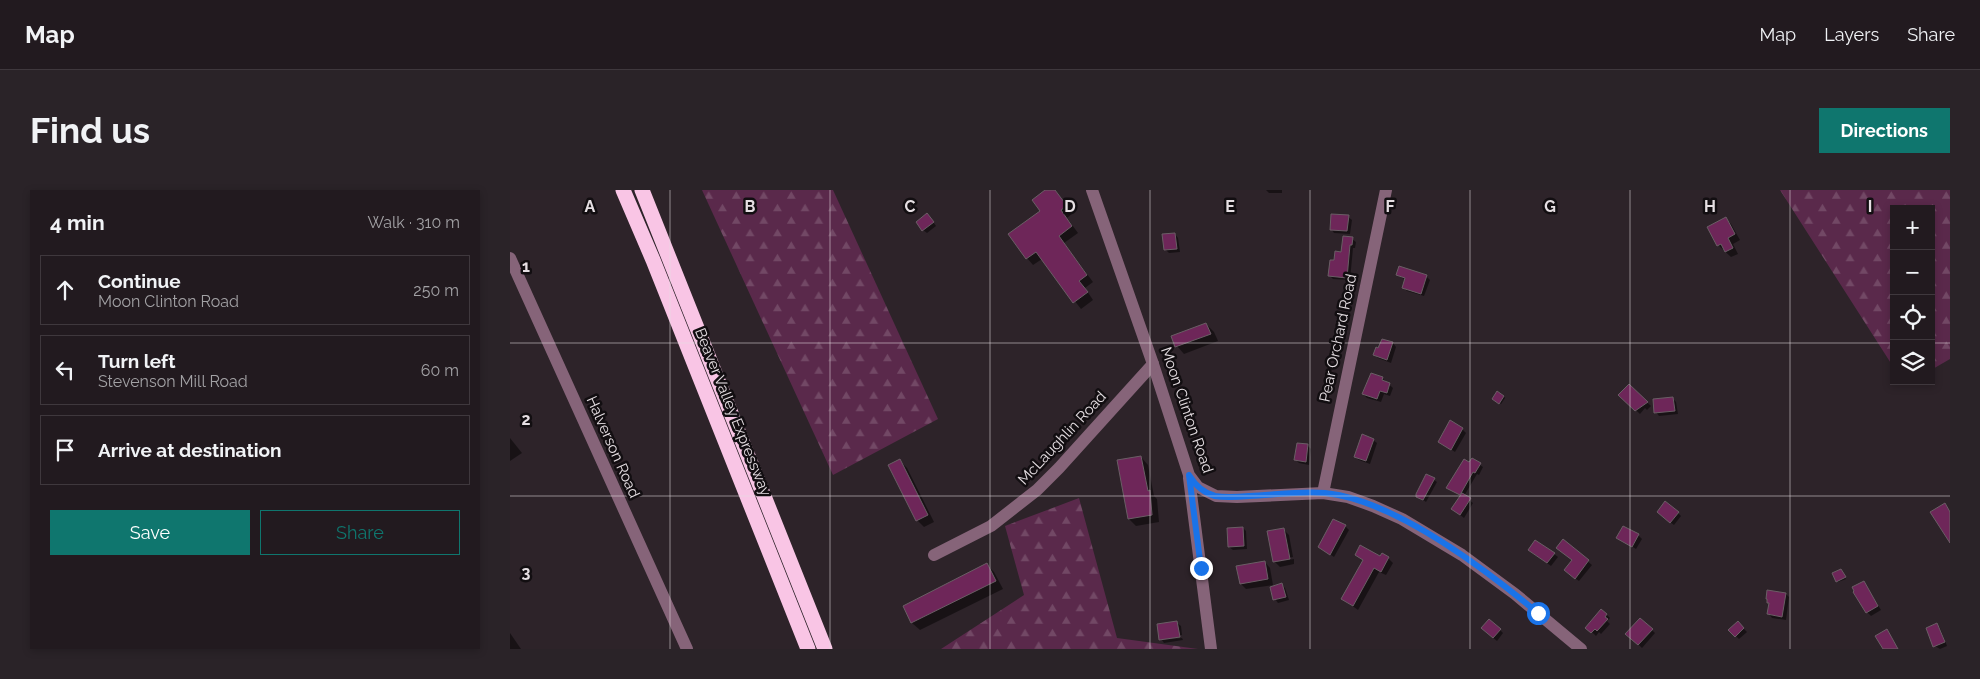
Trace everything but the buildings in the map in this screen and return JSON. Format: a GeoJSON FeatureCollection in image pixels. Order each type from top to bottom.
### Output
{"type":"FeatureCollection","features":[{"type":"Feature","properties":{"kind":"highway","name":"Beaver Valley Expressway"},"geometry":{"type":"LineString","coordinates":[[623,190],[682,332],[808,649]]}},
{"type":"Feature","properties":{"kind":"highway","name":"Beaver Valley Expressway"},"geometry":{"type":"LineString","coordinates":[[642,190],[825,649]]}},
{"type":"Feature","properties":{"kind":"street","name":"Moon Clinton Road"},"geometry":{"type":"LineString","coordinates":[[1092,190],[1153,364],[1189,475],[1198,487],[1216,496],[1237,497],[1323,493],[1348,497],[1373,506],[1402,519],[1439,540],[1500,581],[1581,649]]}},
{"type":"Feature","properties":{"kind":"street","name":"Pear Orchard Road"},"geometry":{"type":"LineString","coordinates":[[1323,493],[1386,190]]}},
{"type":"Feature","properties":{"kind":"street","name":"Halverson Road"},"geometry":{"type":"LineString","coordinates":[[510,258],[687,649]]}},
{"type":"Feature","properties":{"kind":"street","name":"McLaughlin Road"},"geometry":{"type":"LineString","coordinates":[[934,555],[991,526],[1037,490],[1153,364]]}},
{"type":"Feature","properties":{"kind":"street"},"geometry":{"type":"LineString","coordinates":[[1189,475],[1211,649]]}},
{"type":"Feature","properties":{"kind":"green space"},"geometry":{"type":"Polygon","coordinates":[[[702,190],[833,190],[938,419],[833,475],[702,190]]]}},
{"type":"Feature","properties":{"kind":"green space"},"geometry":{"type":"Polygon","coordinates":[[[1780,190],[1950,190],[1950,359],[1935,368],[1935,205],[1890,205],[1890,362],[1780,190]]]}},
{"type":"Feature","properties":{"kind":"green space"},"geometry":{"type":"Polygon","coordinates":[[[1079,498],[1117,638],[1198,649],[941,649],[1024,595],[1005,526],[1079,498]]]}},
{"type":"Feature","properties":{"kind":"route"},"geometry":{"type":"LineString","coordinates":[[1201,568],[1189,475],[1198,487],[1216,496],[1237,497],[1311,492],[1336,494],[1373,506],[1402,519],[1439,540],[1500,581],[1538,613]]}}]}
